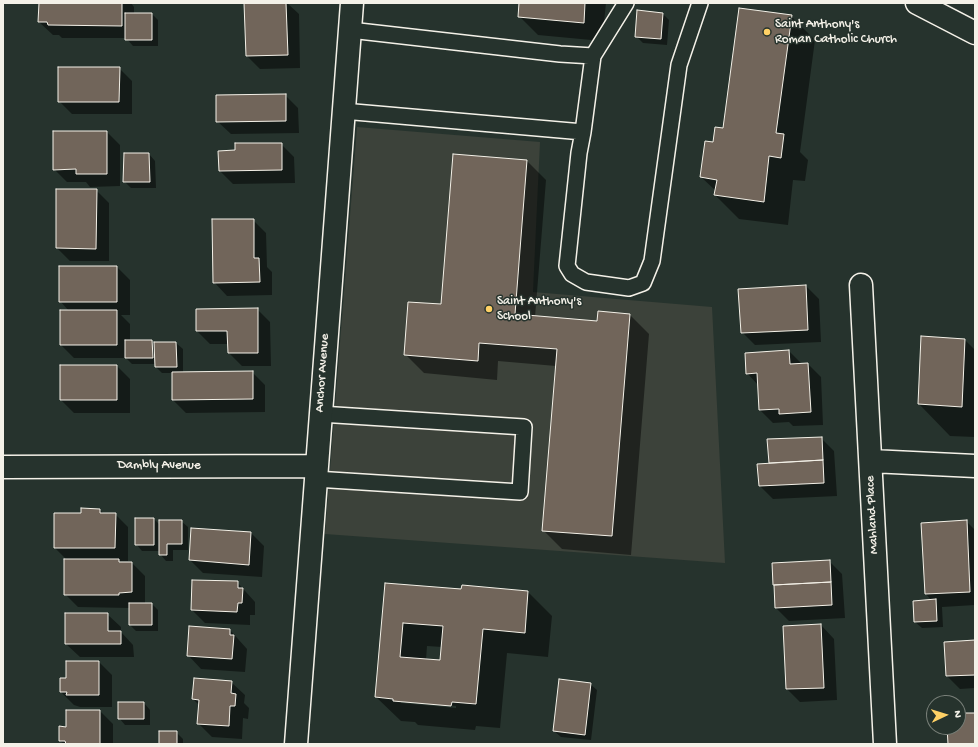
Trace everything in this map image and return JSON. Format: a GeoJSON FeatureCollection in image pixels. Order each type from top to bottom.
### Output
{"type":"FeatureCollection","features":[{"type":"Feature","properties":{"kind":"street","name":"Anchor Avenue"},"geometry":{"type":"LineString","coordinates":[[296,744],[352,3]]}},
{"type":"Feature","properties":{"kind":"street"},"geometry":{"type":"LineString","coordinates":[[917,3],[975,33]]}},
{"type":"Feature","properties":{"kind":"street","name":"Mahland Place"},"geometry":{"type":"LineString","coordinates":[[861,285],[885,744]]}},
{"type":"Feature","properties":{"kind":"street"},"geometry":{"type":"LineString","coordinates":[[871,461],[975,466]]}},
{"type":"Feature","properties":{"kind":"street","name":"Dambly Avenue"},"geometry":{"type":"LineString","coordinates":[[3,467],[316,472]]}},
{"type":"Feature","properties":{"kind":"lane"},"geometry":{"type":"LineString","coordinates":[[626,3],[593,56],[579,153],[567,266],[572,274],[586,282],[630,288],[643,283],[652,261],[679,65],[700,3]]}},
{"type":"Feature","properties":{"kind":"lane"},"geometry":{"type":"LineString","coordinates":[[350,30],[560,54],[593,56]]}},
{"type":"Feature","properties":{"kind":"lane"},"geometry":{"type":"LineString","coordinates":[[343,111],[583,132]]}},
{"type":"Feature","properties":{"kind":"lane"},"geometry":{"type":"LineString","coordinates":[[316,472],[520,492],[524,427],[320,414]]}},
{"type":"Feature","properties":{"kind":"shaded area"},"geometry":{"type":"Polygon","coordinates":[[[357,127],[540,142],[533,292],[712,307],[725,563],[325,534],[357,127]]]}},
{"type":"Feature","properties":{"kind":"building"},"geometry":{"type":"Polygon","coordinates":[[[39,3],[122,3],[122,26],[48,25],[47,22],[38,22],[39,3]]]}},
{"type":"Feature","properties":{"kind":"building"},"geometry":{"type":"Polygon","coordinates":[[[244,3],[286,3],[288,55],[246,56],[244,3]]]}},
{"type":"Feature","properties":{"kind":"building"},"geometry":{"type":"Polygon","coordinates":[[[519,3],[585,3],[584,23],[518,17],[519,3]]]}},
{"type":"Feature","properties":{"kind":"building"},"geometry":{"type":"Polygon","coordinates":[[[739,8],[792,15],[776,133],[784,134],[781,158],[769,156],[764,202],[714,195],[717,180],[700,177],[705,141],[713,142],[715,127],[723,128],[739,8]]]}},
{"type":"Feature","properties":{"kind":"building"},"geometry":{"type":"Polygon","coordinates":[[[637,10],[663,13],[661,39],[635,37],[637,10]]]}},
{"type":"Feature","properties":{"kind":"building"},"geometry":{"type":"Polygon","coordinates":[[[125,13],[152,13],[152,40],[125,40],[125,13]]]}},
{"type":"Feature","properties":{"kind":"building"},"geometry":{"type":"Polygon","coordinates":[[[58,67],[120,67],[119,102],[58,102],[58,67]]]}},
{"type":"Feature","properties":{"kind":"building"},"geometry":{"type":"Polygon","coordinates":[[[286,94],[286,121],[216,122],[216,95],[286,94]]]}},
{"type":"Feature","properties":{"kind":"building"},"geometry":{"type":"Polygon","coordinates":[[[53,131],[107,131],[107,174],[76,174],[76,169],[53,170],[53,131]]]}},
{"type":"Feature","properties":{"kind":"building"},"geometry":{"type":"Polygon","coordinates":[[[235,143],[282,143],[282,170],[219,171],[218,151],[235,150],[235,143]]]}},
{"type":"Feature","properties":{"kind":"building"},"geometry":{"type":"Polygon","coordinates":[[[124,153],[149,153],[150,182],[123,182],[124,153]]]}},
{"type":"Feature","properties":{"kind":"building"},"geometry":{"type":"Polygon","coordinates":[[[453,154],[527,160],[515,314],[597,321],[598,311],[630,314],[612,536],[542,531],[557,349],[479,343],[478,361],[404,355],[408,302],[441,304],[453,154]]]}},
{"type":"Feature","properties":{"kind":"building"},"geometry":{"type":"Polygon","coordinates":[[[56,189],[97,189],[96,249],[56,248],[56,189]]]}},
{"type":"Feature","properties":{"kind":"building"},"geometry":{"type":"Polygon","coordinates":[[[212,219],[254,219],[254,258],[259,258],[260,282],[213,283],[212,219]]]}},
{"type":"Feature","properties":{"kind":"building"},"geometry":{"type":"Polygon","coordinates":[[[59,266],[117,266],[117,302],[59,302],[59,266]]]}},
{"type":"Feature","properties":{"kind":"building"},"geometry":{"type":"Polygon","coordinates":[[[806,285],[808,330],[741,333],[738,289],[806,285]]]}},
{"type":"Feature","properties":{"kind":"building"},"geometry":{"type":"Polygon","coordinates":[[[258,308],[258,353],[228,353],[227,331],[196,331],[196,309],[258,308]]]}},
{"type":"Feature","properties":{"kind":"building"},"geometry":{"type":"Polygon","coordinates":[[[60,310],[117,310],[117,345],[60,345],[60,310]]]}},
{"type":"Feature","properties":{"kind":"building"},"geometry":{"type":"Polygon","coordinates":[[[921,336],[965,339],[962,407],[918,404],[921,336]]]}},
{"type":"Feature","properties":{"kind":"building"},"geometry":{"type":"Polygon","coordinates":[[[125,340],[152,340],[153,358],[125,358],[125,340]]]}},
{"type":"Feature","properties":{"kind":"building"},"geometry":{"type":"Polygon","coordinates":[[[154,342],[176,342],[177,367],[155,367],[154,342]]]}},
{"type":"Feature","properties":{"kind":"building"},"geometry":{"type":"Polygon","coordinates":[[[789,350],[790,364],[808,363],[811,412],[779,414],[779,409],[759,410],[757,373],[746,374],[745,353],[789,350]]]}},
{"type":"Feature","properties":{"kind":"building"},"geometry":{"type":"Polygon","coordinates":[[[60,365],[117,365],[117,400],[60,400],[60,365]]]}},
{"type":"Feature","properties":{"kind":"building"},"geometry":{"type":"Polygon","coordinates":[[[253,371],[253,399],[172,400],[172,372],[253,371]]]}},
{"type":"Feature","properties":{"kind":"building"},"geometry":{"type":"Polygon","coordinates":[[[822,437],[823,460],[769,463],[767,439],[822,437]]]}},
{"type":"Feature","properties":{"kind":"building"},"geometry":{"type":"Polygon","coordinates":[[[823,460],[824,483],[759,486],[757,464],[823,460]]]}},
{"type":"Feature","properties":{"kind":"building"},"geometry":{"type":"Polygon","coordinates":[[[81,508],[100,509],[100,513],[116,513],[115,548],[54,548],[54,513],[81,513],[81,508]]]}},
{"type":"Feature","properties":{"kind":"building"},"geometry":{"type":"Polygon","coordinates":[[[135,518],[154,518],[154,545],[135,545],[135,518]]]}},
{"type":"Feature","properties":{"kind":"building"},"geometry":{"type":"Polygon","coordinates":[[[159,520],[182,520],[182,544],[167,544],[167,555],[159,555],[159,520]]]}},
{"type":"Feature","properties":{"kind":"building"},"geometry":{"type":"Polygon","coordinates":[[[967,520],[970,592],[925,594],[921,523],[967,520]]]}},
{"type":"Feature","properties":{"kind":"building"},"geometry":{"type":"Polygon","coordinates":[[[191,528],[251,532],[249,565],[189,560],[191,528]]]}},
{"type":"Feature","properties":{"kind":"building"},"geometry":{"type":"Polygon","coordinates":[[[64,559],[119,559],[119,562],[132,562],[132,592],[119,593],[119,595],[64,595],[64,559]]]}},
{"type":"Feature","properties":{"kind":"building"},"geometry":{"type":"Polygon","coordinates":[[[830,560],[831,582],[773,585],[772,563],[830,560]]]}},
{"type":"Feature","properties":{"kind":"building"},"geometry":{"type":"Polygon","coordinates":[[[192,580],[238,581],[238,588],[243,588],[242,603],[238,603],[237,612],[191,610],[192,580]]]}},
{"type":"Feature","properties":{"kind":"building"},"geometry":{"type":"Polygon","coordinates":[[[831,582],[832,605],[775,608],[774,585],[831,582]]]}},
{"type":"Feature","properties":{"kind":"building"},"geometry":{"type":"Polygon","coordinates":[[[385,583],[461,589],[462,585],[528,591],[525,633],[483,629],[476,704],[452,702],[451,706],[393,701],[393,699],[375,697],[385,583]],[[403,623],[400,657],[440,660],[443,626],[403,623]]]}},
{"type":"Feature","properties":{"kind":"building"},"geometry":{"type":"Polygon","coordinates":[[[936,599],[937,621],[914,622],[913,601],[936,599]]]}},
{"type":"Feature","properties":{"kind":"building"},"geometry":{"type":"Polygon","coordinates":[[[129,603],[152,603],[152,625],[129,625],[129,603]]]}},
{"type":"Feature","properties":{"kind":"building"},"geometry":{"type":"Polygon","coordinates":[[[65,613],[108,613],[108,631],[121,631],[121,644],[65,644],[65,613]]]}},
{"type":"Feature","properties":{"kind":"building"},"geometry":{"type":"Polygon","coordinates":[[[821,624],[824,688],[786,689],[783,626],[821,624]]]}},
{"type":"Feature","properties":{"kind":"building"},"geometry":{"type":"Polygon","coordinates":[[[189,626],[230,629],[230,635],[234,635],[232,659],[187,656],[189,626]]]}},
{"type":"Feature","properties":{"kind":"building"},"geometry":{"type":"Polygon","coordinates":[[[975,640],[975,675],[946,676],[944,642],[975,640]]]}},
{"type":"Feature","properties":{"kind":"building"},"geometry":{"type":"Polygon","coordinates":[[[66,661],[99,661],[99,695],[66,695],[67,692],[60,692],[60,678],[66,678],[66,661]]]}},
{"type":"Feature","properties":{"kind":"building"},"geometry":{"type":"Polygon","coordinates":[[[194,678],[232,681],[231,693],[236,694],[235,706],[230,706],[229,726],[197,724],[199,700],[192,699],[194,678]]]}},
{"type":"Feature","properties":{"kind":"building"},"geometry":{"type":"Polygon","coordinates":[[[559,679],[591,683],[585,735],[553,731],[559,679]]]}},
{"type":"Feature","properties":{"kind":"building"},"geometry":{"type":"Polygon","coordinates":[[[118,702],[144,702],[144,719],[118,719],[118,702]]]}},
{"type":"Feature","properties":{"kind":"building"},"geometry":{"type":"Polygon","coordinates":[[[66,710],[100,710],[100,744],[66,744],[65,741],[59,741],[59,726],[66,727],[66,710]]]}},
{"type":"Feature","properties":{"kind":"building"},"geometry":{"type":"Polygon","coordinates":[[[966,713],[975,713],[975,744],[948,744],[947,735],[966,735],[966,713]]]}},
{"type":"Feature","properties":{"kind":"building"},"geometry":{"type":"Polygon","coordinates":[[[159,731],[177,731],[177,744],[159,744],[159,731]]]}},
{"type":"Feature","properties":{"kind":"place","name":"Saint Anthony's Roman Catholic Church"},"geometry":{"type":"Point","coordinates":[767,32]}},
{"type":"Feature","properties":{"kind":"place","name":"Saint Anthony's School"},"geometry":{"type":"Point","coordinates":[489,309]}}]}
